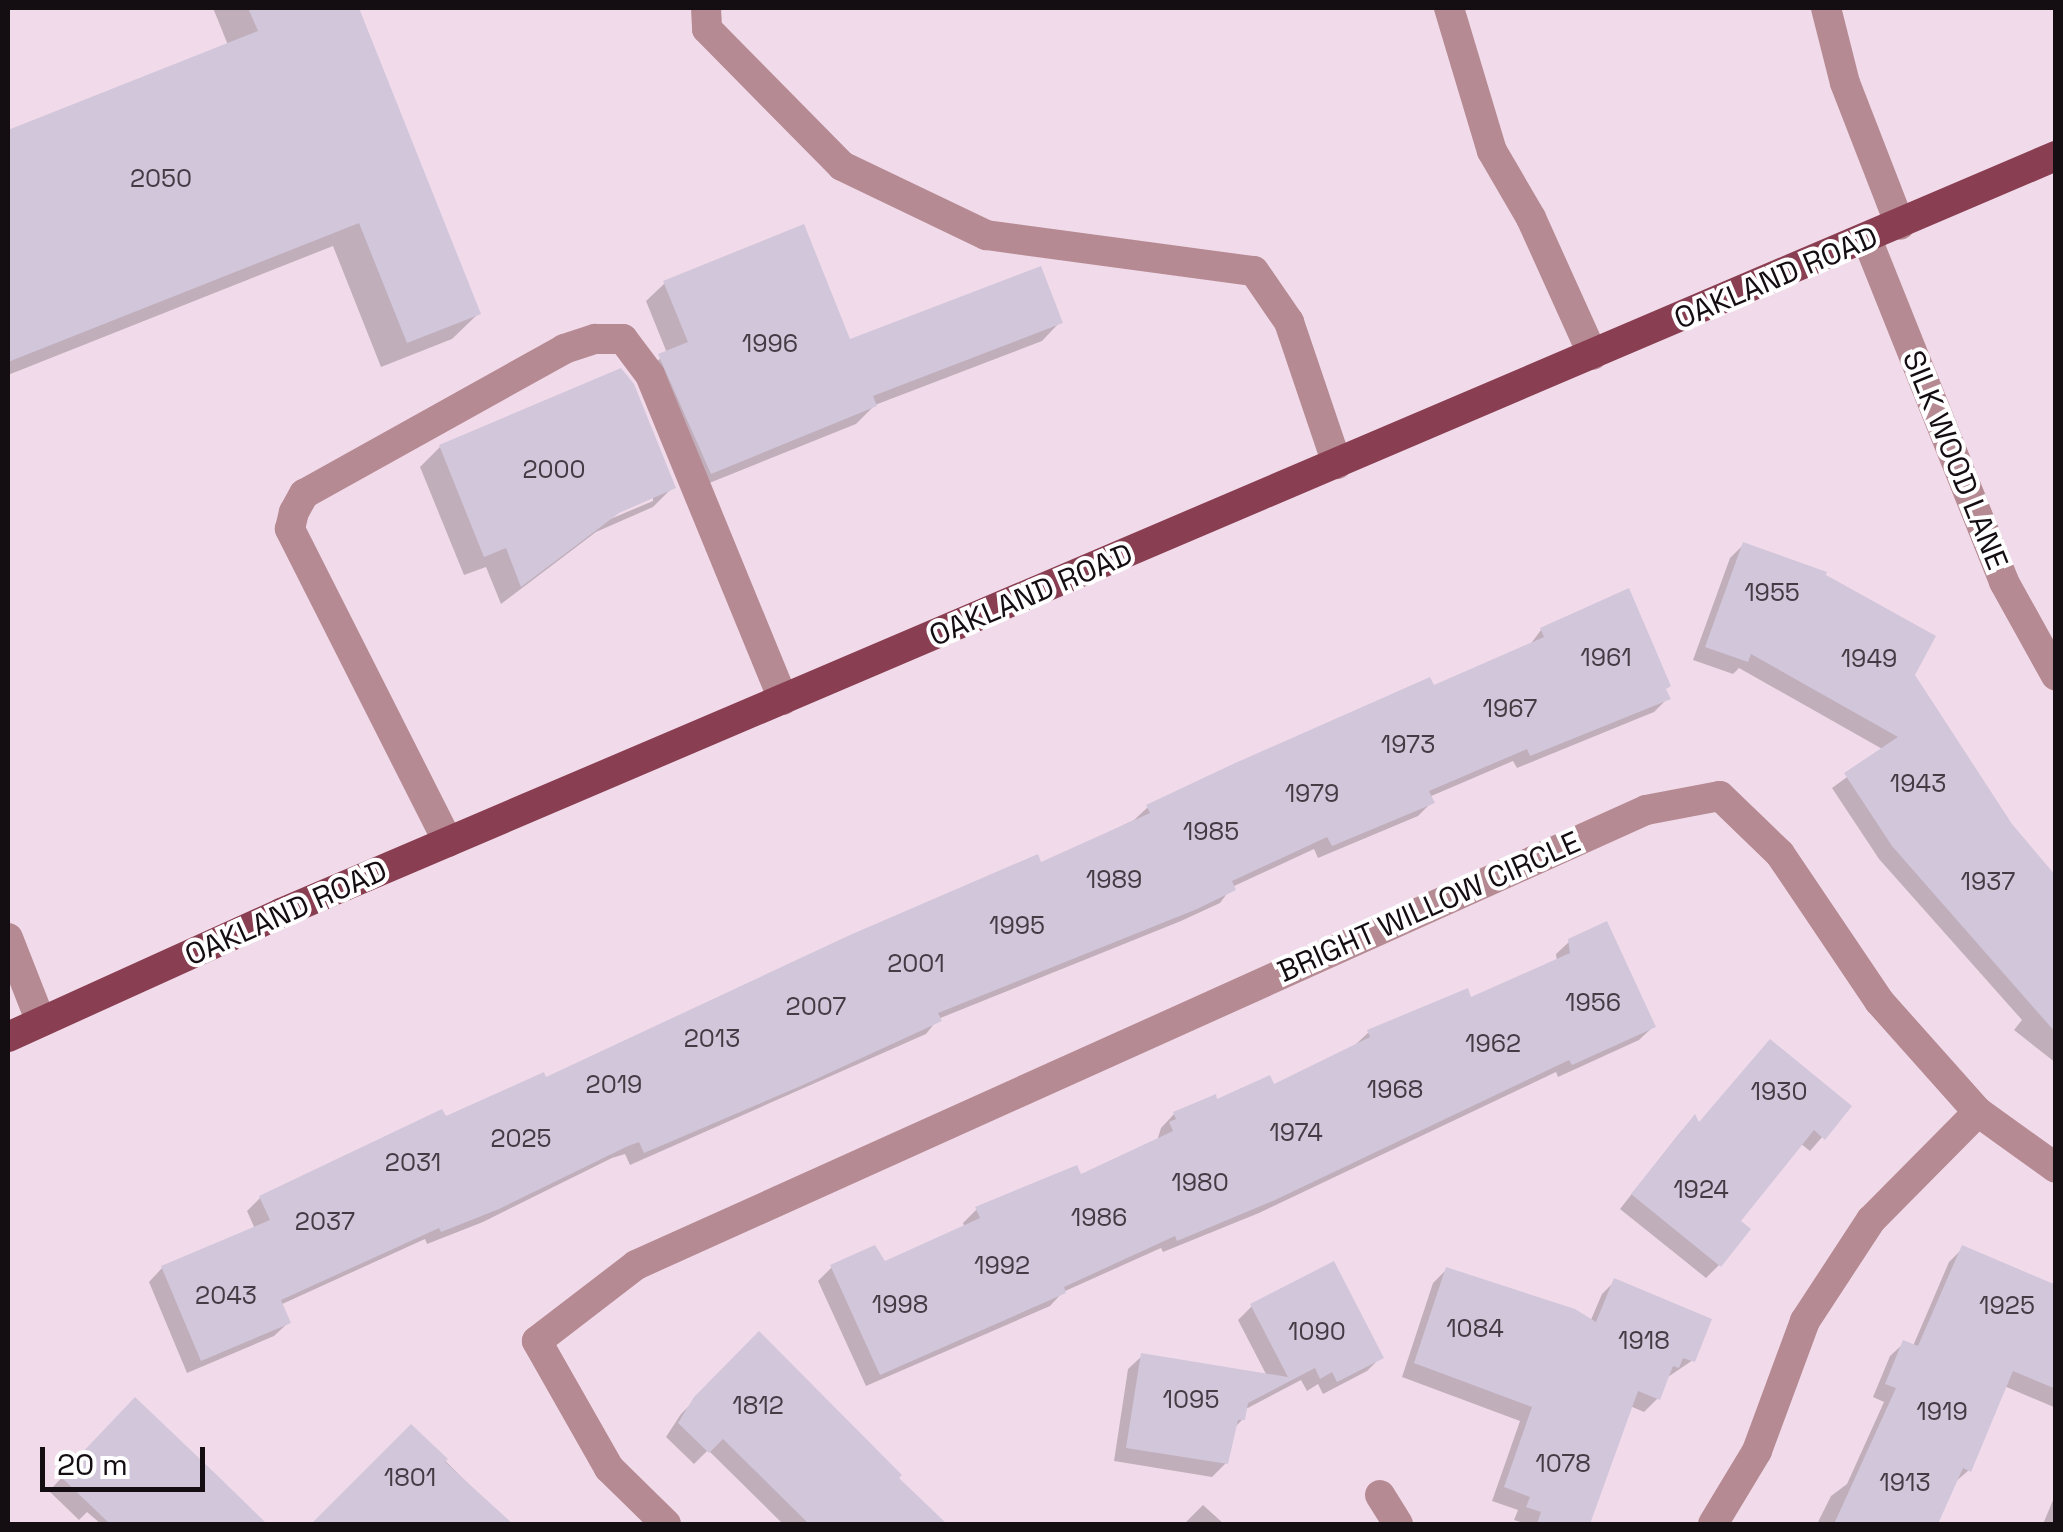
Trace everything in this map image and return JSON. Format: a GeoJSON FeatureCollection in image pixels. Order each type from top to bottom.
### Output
{"type":"FeatureCollection","features":[{"type":"Feature","properties":{"kind":"main road","name":"OAKLAND ROAD"},"geometry":{"type":"LineString","coordinates":[[8,1037],[448,842],[2056,156]]}},
{"type":"Feature","properties":{"kind":"street"},"geometry":{"type":"LineString","coordinates":[[706,8],[707,29],[842,166],[986,236],[1254,271],[1288,322],[1337,464]]}},
{"type":"Feature","properties":{"kind":"street"},"geometry":{"type":"LineString","coordinates":[[1450,8],[1492,151],[1531,218],[1594,355]]}},
{"type":"Feature","properties":{"kind":"street"},"geometry":{"type":"LineString","coordinates":[[1826,8],[1845,83],[1900,225]]}},
{"type":"Feature","properties":{"kind":"street","name":"SILK WOOD LANE"},"geometry":{"type":"LineString","coordinates":[[1867,239],[2004,582],[2056,676]]}},
{"type":"Feature","properties":{"kind":"street"},"geometry":{"type":"LineString","coordinates":[[448,842],[290,530],[294,512],[304,494],[564,349],[595,339],[624,340],[650,375],[783,700]]}},
{"type":"Feature","properties":{"kind":"street","name":"BRIGHT WILLOW CIRCLE"},"geometry":{"type":"LineString","coordinates":[[666,1524],[609,1468],[537,1342],[636,1265],[1646,810],[1720,796],[1780,854],[1879,1001],[1978,1112]]}},
{"type":"Feature","properties":{"kind":"street"},"geometry":{"type":"LineString","coordinates":[[8,938],[41,1022]]}},
{"type":"Feature","properties":{"kind":"street"},"geometry":{"type":"LineString","coordinates":[[1714,1524],[1756,1451],[1805,1320],[1871,1220],[1978,1112],[2056,1168]]}},
{"type":"Feature","properties":{"kind":"street"},"geometry":{"type":"LineString","coordinates":[[1380,1495],[1398,1524]]}},
{"type":"Feature","properties":{"kind":"building"},"geometry":{"type":"Polygon","coordinates":[[[248,8],[359,8],[481,314],[407,343],[359,223],[8,362],[8,130],[258,31],[248,8]]]}},
{"type":"Feature","properties":{"kind":"building"},"geometry":{"type":"Polygon","coordinates":[[[804,224],[850,339],[1041,266],[1063,323],[873,396],[877,406],[711,474],[658,354],[688,342],[663,281],[804,224]]]}},
{"type":"Feature","properties":{"kind":"building"},"geometry":{"type":"Polygon","coordinates":[[[621,368],[634,384],[676,488],[619,513],[521,587],[506,548],[484,557],[439,445],[621,368]]]}},
{"type":"Feature","properties":{"kind":"building"},"geometry":{"type":"Polygon","coordinates":[[[1743,542],[1827,572],[1826,575],[1936,636],[1915,675],[2012,824],[2056,876],[2056,1033],[1892,846],[1844,773],[1898,737],[1751,654],[1748,662],[1705,647],[1743,542]]]}},
{"type":"Feature","properties":{"kind":"building"},"geometry":{"type":"Polygon","coordinates":[[[1629,588],[1671,686],[1666,689],[1671,699],[1530,756],[1527,749],[1429,791],[1435,803],[1332,846],[1327,837],[1232,881],[1236,890],[1197,909],[938,1013],[942,1021],[803,1085],[644,1153],[639,1142],[628,1146],[499,1209],[441,1232],[439,1228],[281,1300],[291,1323],[201,1361],[161,1266],[270,1220],[259,1196],[442,1109],[446,1116],[544,1072],[546,1077],[850,935],[1038,854],[1041,862],[1150,813],[1146,805],[1233,764],[1430,677],[1434,685],[1544,637],[1540,628],[1629,588]]]}},
{"type":"Feature","properties":{"kind":"building"},"geometry":{"type":"Polygon","coordinates":[[[1607,921],[1656,1027],[1572,1065],[1569,1060],[1275,1200],[1177,1241],[1175,1236],[1064,1287],[1066,1293],[880,1375],[830,1265],[875,1245],[885,1261],[980,1218],[975,1207],[1077,1165],[1081,1174],[1173,1131],[1169,1122],[1176,1119],[1173,1112],[1216,1094],[1217,1099],[1270,1075],[1274,1084],[1370,1037],[1367,1030],[1468,988],[1471,997],[1570,953],[1568,939],[1607,921]]]}},
{"type":"Feature","properties":{"kind":"building"},"geometry":{"type":"Polygon","coordinates":[[[1770,1039],[1852,1106],[1825,1140],[1814,1130],[1741,1221],[1751,1229],[1721,1267],[1631,1194],[1695,1114],[1699,1122],[1770,1039]]]}},
{"type":"Feature","properties":{"kind":"building"},"geometry":{"type":"Polygon","coordinates":[[[1962,1245],[2056,1285],[2056,1389],[2013,1371],[1971,1472],[1963,1468],[1938,1524],[1834,1524],[1896,1388],[1885,1384],[1903,1340],[1918,1346],[1962,1245]]]}},
{"type":"Feature","properties":{"kind":"building"},"geometry":{"type":"Polygon","coordinates":[[[1334,1261],[1384,1358],[1337,1382],[1332,1372],[1320,1379],[1315,1368],[1248,1403],[1245,1420],[1238,1420],[1228,1464],[1126,1448],[1141,1353],[1288,1377],[1250,1304],[1334,1261]]]}},
{"type":"Feature","properties":{"kind":"building"},"geometry":{"type":"Polygon","coordinates":[[[1446,1267],[1575,1309],[1596,1322],[1614,1278],[1712,1319],[1695,1362],[1683,1358],[1679,1368],[1673,1366],[1660,1400],[1638,1391],[1590,1524],[1537,1524],[1541,1512],[1526,1507],[1530,1497],[1504,1487],[1532,1407],[1414,1363],[1446,1267]]]}},
{"type":"Feature","properties":{"kind":"building"},"geometry":{"type":"Polygon","coordinates":[[[759,1331],[947,1524],[809,1524],[723,1439],[709,1453],[678,1423],[694,1397],[759,1331]]]}},
{"type":"Feature","properties":{"kind":"building"},"geometry":{"type":"Polygon","coordinates":[[[135,1397],[267,1524],[110,1524],[60,1476],[135,1397]]]}},
{"type":"Feature","properties":{"kind":"building"},"geometry":{"type":"Polygon","coordinates":[[[411,1424],[448,1459],[445,1462],[513,1524],[311,1524],[411,1424]]]}}]}
